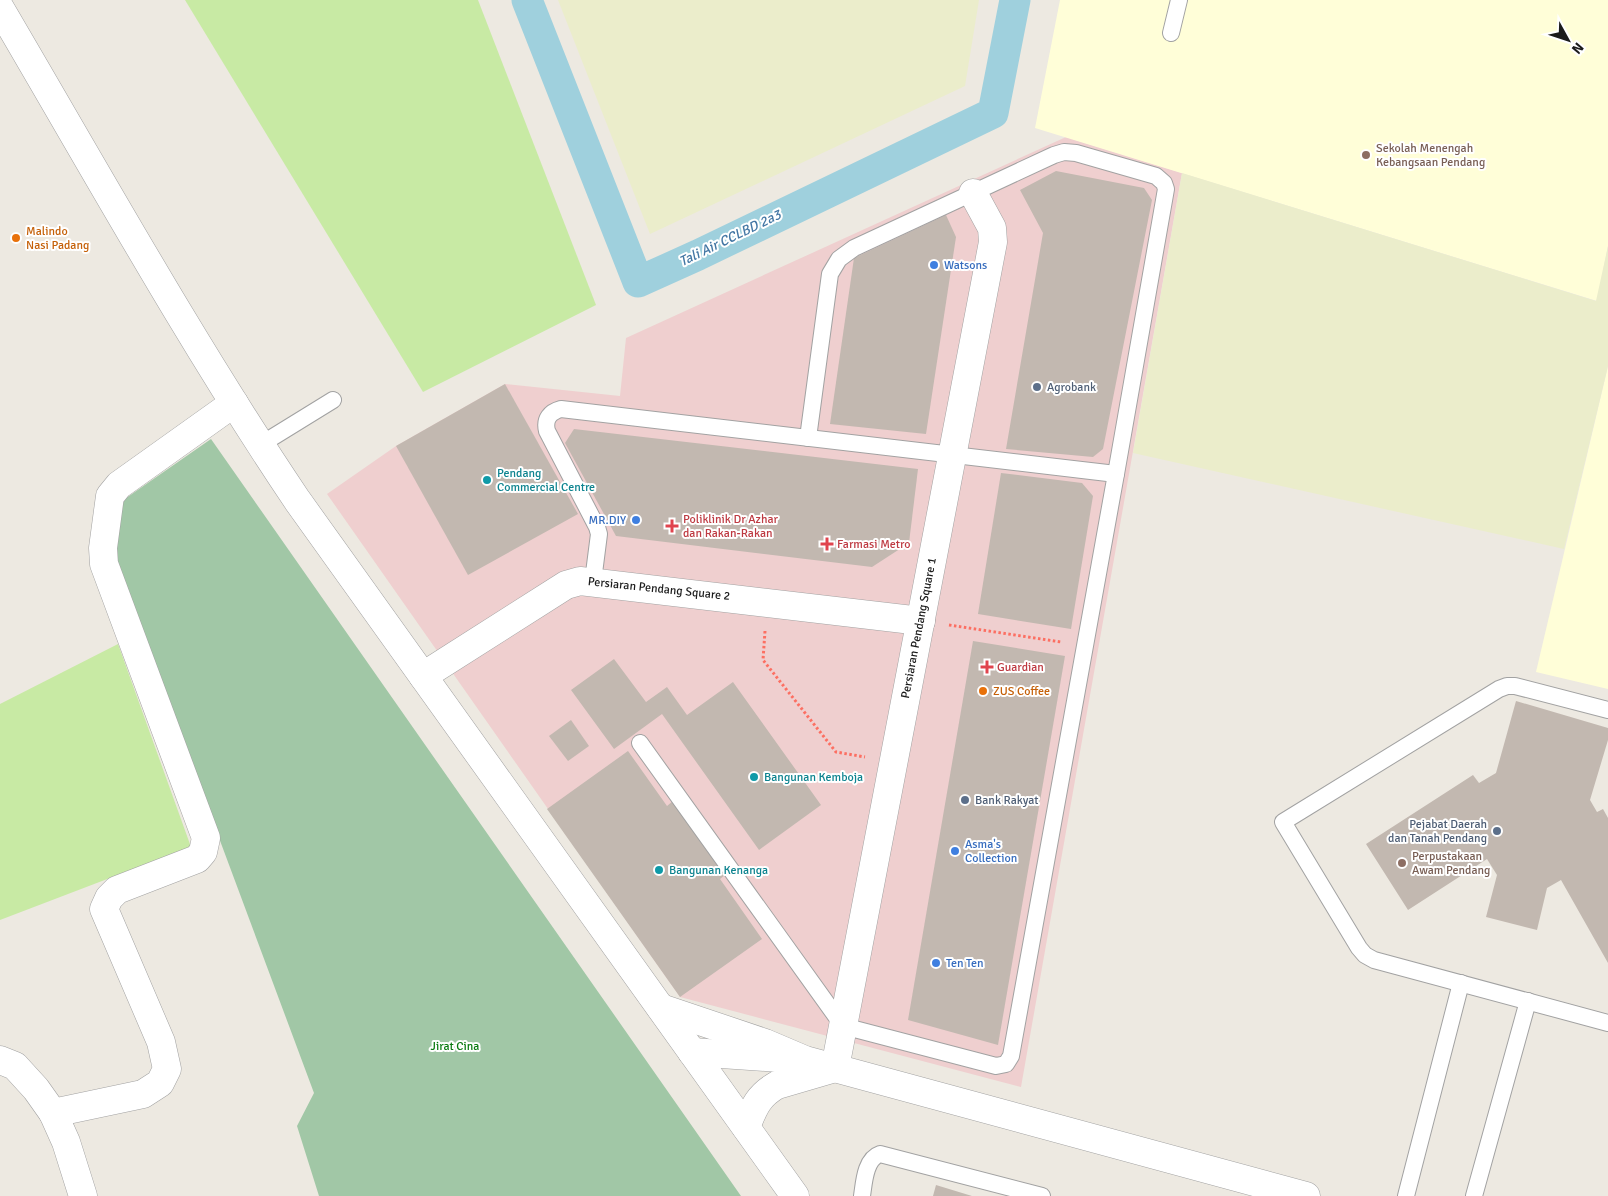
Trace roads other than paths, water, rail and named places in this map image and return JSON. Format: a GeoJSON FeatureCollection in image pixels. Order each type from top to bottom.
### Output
{"type":"FeatureCollection","features":[{"type":"Feature","properties":{"kind":"street"},"geometry":{"type":"LineString","coordinates":[[0,8],[234,404],[297,500],[795,1196]]}},
{"type":"Feature","properties":{"kind":"street","name":"Persiaran Pendang Square 1"},"geometry":{"type":"LineString","coordinates":[[835,1068],[993,242],[992,228],[974,193]]}},
{"type":"Feature","properties":{"kind":"street"},"geometry":{"type":"LineString","coordinates":[[53,1113],[143,1094],[160,1083],[167,1069],[161,1042],[104,909],[109,898],[117,890],[197,859],[203,852],[206,838],[104,564],[104,548],[110,496],[119,485],[234,404]]}},
{"type":"Feature","properties":{"kind":"street","name":"Persiaran Pendang Square 2"},"geometry":{"type":"LineString","coordinates":[[423,676],[566,585],[580,580],[921,621]]}},
{"type":"Feature","properties":{"kind":"street"},"geometry":{"type":"LineString","coordinates":[[661,1008],[765,1043],[805,1060],[1306,1196]]}},
{"type":"Feature","properties":{"kind":"street"},"geometry":{"type":"LineString","coordinates":[[692,1052],[805,1060]]}},
{"type":"Feature","properties":{"kind":"street"},"geometry":{"type":"LineString","coordinates":[[0,1060],[14,1066],[36,1089],[53,1113],[66,1142],[83,1196]]}},
{"type":"Feature","properties":{"kind":"street"},"geometry":{"type":"LineString","coordinates":[[746,1127],[755,1104],[769,1090],[777,1085],[835,1068]]}},
{"type":"Feature","properties":{"kind":"lane"},"geometry":{"type":"LineString","coordinates":[[1171,33],[1179,0]]}},
{"type":"Feature","properties":{"kind":"lane"},"geometry":{"type":"LineString","coordinates":[[640,743],[842,1026],[996,1066],[1006,1064],[1012,1056],[1166,194],[1164,183],[1156,176],[1076,153],[1064,152],[854,248],[839,259],[830,274],[808,438]]}},
{"type":"Feature","properties":{"kind":"lane"},"geometry":{"type":"LineString","coordinates":[[260,444],[333,400]]}},
{"type":"Feature","properties":{"kind":"lane"},"geometry":{"type":"LineString","coordinates":[[593,581],[599,534],[545,424],[548,416],[561,409],[1116,474]]}},
{"type":"Feature","properties":{"kind":"lane"},"geometry":{"type":"LineString","coordinates":[[1608,710],[1515,686],[1507,686],[1499,689],[1283,822],[1365,956],[1608,1023]]}},
{"type":"Feature","properties":{"kind":"lane"},"geometry":{"type":"LineString","coordinates":[[1406,1196],[1461,983]]}},
{"type":"Feature","properties":{"kind":"lane"},"geometry":{"type":"LineString","coordinates":[[1474,1196],[1528,1001]]}},
{"type":"Feature","properties":{"kind":"lane"},"geometry":{"type":"LineString","coordinates":[[862,1196],[869,1163],[876,1155],[880,1154],[1042,1196]]}},
{"type":"Feature","properties":{"kind":"waterway","name":"Tali Air CCLBD 2a3"},"geometry":{"type":"LineString","coordinates":[[527,0],[638,282],[993,113],[1015,0]]}},
{"type":"Feature","properties":{"kind":"place","name":"Sekolah Menengah Kebangsaan Pendang"},"geometry":{"type":"Point","coordinates":[1366,155]}},
{"type":"Feature","properties":{"kind":"place","name":"Malindo Nasi Padang"},"geometry":{"type":"Point","coordinates":[16,238]}},
{"type":"Feature","properties":{"kind":"place","name":"Watsons"},"geometry":{"type":"Point","coordinates":[934,265]}},
{"type":"Feature","properties":{"kind":"place","name":"Agrobank"},"geometry":{"type":"Point","coordinates":[1037,387]}},
{"type":"Feature","properties":{"kind":"place","name":"Pendang Commercial Centre"},"geometry":{"type":"Point","coordinates":[487,480]}},
{"type":"Feature","properties":{"kind":"place","name":"MR.DIY"},"geometry":{"type":"Point","coordinates":[636,520]}},
{"type":"Feature","properties":{"kind":"place","name":"Poliklinik Dr Azhar dan Rakan-Rakan"},"geometry":{"type":"Point","coordinates":[672,526]}},
{"type":"Feature","properties":{"kind":"place","name":"Farmasi Metro"},"geometry":{"type":"Point","coordinates":[827,544]}},
{"type":"Feature","properties":{"kind":"place","name":"Guardian"},"geometry":{"type":"Point","coordinates":[987,667]}},
{"type":"Feature","properties":{"kind":"place","name":"ZUS Coffee"},"geometry":{"type":"Point","coordinates":[983,691]}},
{"type":"Feature","properties":{"kind":"place","name":"Bangunan Kemboja"},"geometry":{"type":"Point","coordinates":[754,777]}},
{"type":"Feature","properties":{"kind":"place","name":"Bank Rakyat"},"geometry":{"type":"Point","coordinates":[965,800]}},
{"type":"Feature","properties":{"kind":"place","name":"Pejabat Daerah dan Tanah Pendang"},"geometry":{"type":"Point","coordinates":[1497,831]}},
{"type":"Feature","properties":{"kind":"place","name":"Asma's Collection"},"geometry":{"type":"Point","coordinates":[955,851]}},
{"type":"Feature","properties":{"kind":"place","name":"Perpustakaan Awam Pendang"},"geometry":{"type":"Point","coordinates":[1402,863]}},
{"type":"Feature","properties":{"kind":"place","name":"Bangunan Kenanga"},"geometry":{"type":"Point","coordinates":[659,870]}},
{"type":"Feature","properties":{"kind":"place","name":"Ten Ten"},"geometry":{"type":"Point","coordinates":[936,963]}},
{"type":"Feature","properties":{"kind":"park label","name":"Jirat Cina"},"geometry":{"type":"Point","coordinates":[455,1046]}}]}
